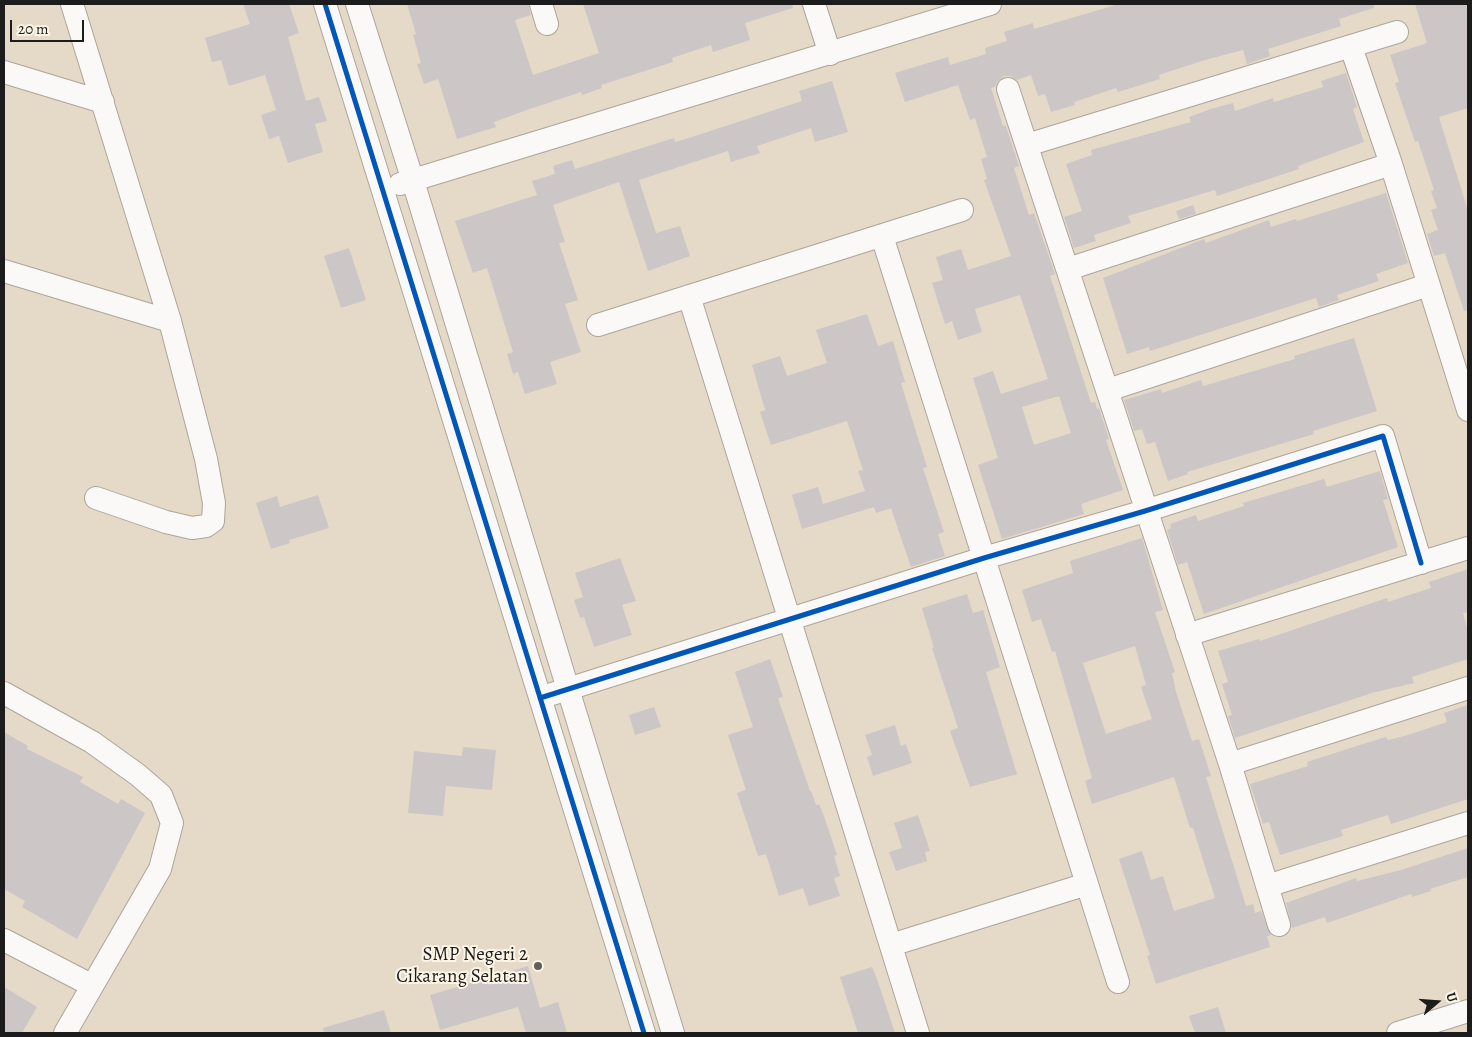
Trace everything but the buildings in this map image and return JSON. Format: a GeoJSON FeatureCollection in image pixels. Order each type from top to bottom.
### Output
{"type":"FeatureCollection","features":[{"type":"Feature","properties":{"kind":"street"},"geometry":{"type":"LineString","coordinates":[[72,4],[170,321],[206,459],[214,503],[213,521],[206,526],[192,528],[166,522],[96,498]]}},
{"type":"Feature","properties":{"kind":"street"},"geometry":{"type":"LineString","coordinates":[[325,4],[644,1033]]}},
{"type":"Feature","properties":{"kind":"street"},"geometry":{"type":"LineString","coordinates":[[357,4],[413,181],[673,1033]]}},
{"type":"Feature","properties":{"kind":"street"},"geometry":{"type":"LineString","coordinates":[[814,4],[830,54]]}},
{"type":"Feature","properties":{"kind":"street"},"geometry":{"type":"LineString","coordinates":[[382,188],[413,181],[990,4]]}},
{"type":"Feature","properties":{"kind":"street"},"geometry":{"type":"LineString","coordinates":[[1027,145],[1351,48],[1397,32]]}},
{"type":"Feature","properties":{"kind":"street"},"geometry":{"type":"LineString","coordinates":[[1351,48],[1391,164],[1468,410]]}},
{"type":"Feature","properties":{"kind":"street"},"geometry":{"type":"LineString","coordinates":[[4,72],[103,102]]}},
{"type":"Feature","properties":{"kind":"street"},"geometry":{"type":"LineString","coordinates":[[1008,89],[1108,390],[1145,511],[1230,764],[1279,926]]}},
{"type":"Feature","properties":{"kind":"street"},"geometry":{"type":"LineString","coordinates":[[1068,269],[1391,164]]}},
{"type":"Feature","properties":{"kind":"street"},"geometry":{"type":"LineString","coordinates":[[598,325],[962,210]]}},
{"type":"Feature","properties":{"kind":"street"},"geometry":{"type":"LineString","coordinates":[[882,236],[1118,982]]}},
{"type":"Feature","properties":{"kind":"street"},"geometry":{"type":"LineString","coordinates":[[4,271],[170,321]]}},
{"type":"Feature","properties":{"kind":"street"},"geometry":{"type":"LineString","coordinates":[[1108,390],[1428,285]]}},
{"type":"Feature","properties":{"kind":"street"},"geometry":{"type":"LineString","coordinates":[[689,296],[918,1033]]}},
{"type":"Feature","properties":{"kind":"street"},"geometry":{"type":"LineString","coordinates":[[540,698],[984,558],[1145,511],[1382,436],[1421,563]]}},
{"type":"Feature","properties":{"kind":"street"},"geometry":{"type":"LineString","coordinates":[[1187,635],[1468,548]]}},
{"type":"Feature","properties":{"kind":"street"},"geometry":{"type":"LineString","coordinates":[[1230,764],[1468,688]]}},
{"type":"Feature","properties":{"kind":"street"},"geometry":{"type":"LineString","coordinates":[[4,693],[92,742],[138,775],[161,795],[172,823],[160,869],[91,985],[65,1033]]}},
{"type":"Feature","properties":{"kind":"street"},"geometry":{"type":"LineString","coordinates":[[1267,886],[1468,823]]}},
{"type":"Feature","properties":{"kind":"street"},"geometry":{"type":"LineString","coordinates":[[891,946],[1087,884]]}},
{"type":"Feature","properties":{"kind":"street"},"geometry":{"type":"LineString","coordinates":[[4,940],[91,985]]}},
{"type":"Feature","properties":{"kind":"street"},"geometry":{"type":"LineString","coordinates":[[1398,1033],[1468,1011]]}},
{"type":"Feature","properties":{"kind":"cycle path"},"geometry":{"type":"LineString","coordinates":[[325,4],[644,1033]]}},
{"type":"Feature","properties":{"kind":"cycle path"},"geometry":{"type":"LineString","coordinates":[[540,698],[984,558],[1145,511],[1383,436],[1421,563]]}},
{"type":"Feature","properties":{"kind":"place","name":"SMP Negeri 2 Cikarang Selatan"},"geometry":{"type":"Point","coordinates":[538,966]}}]}
